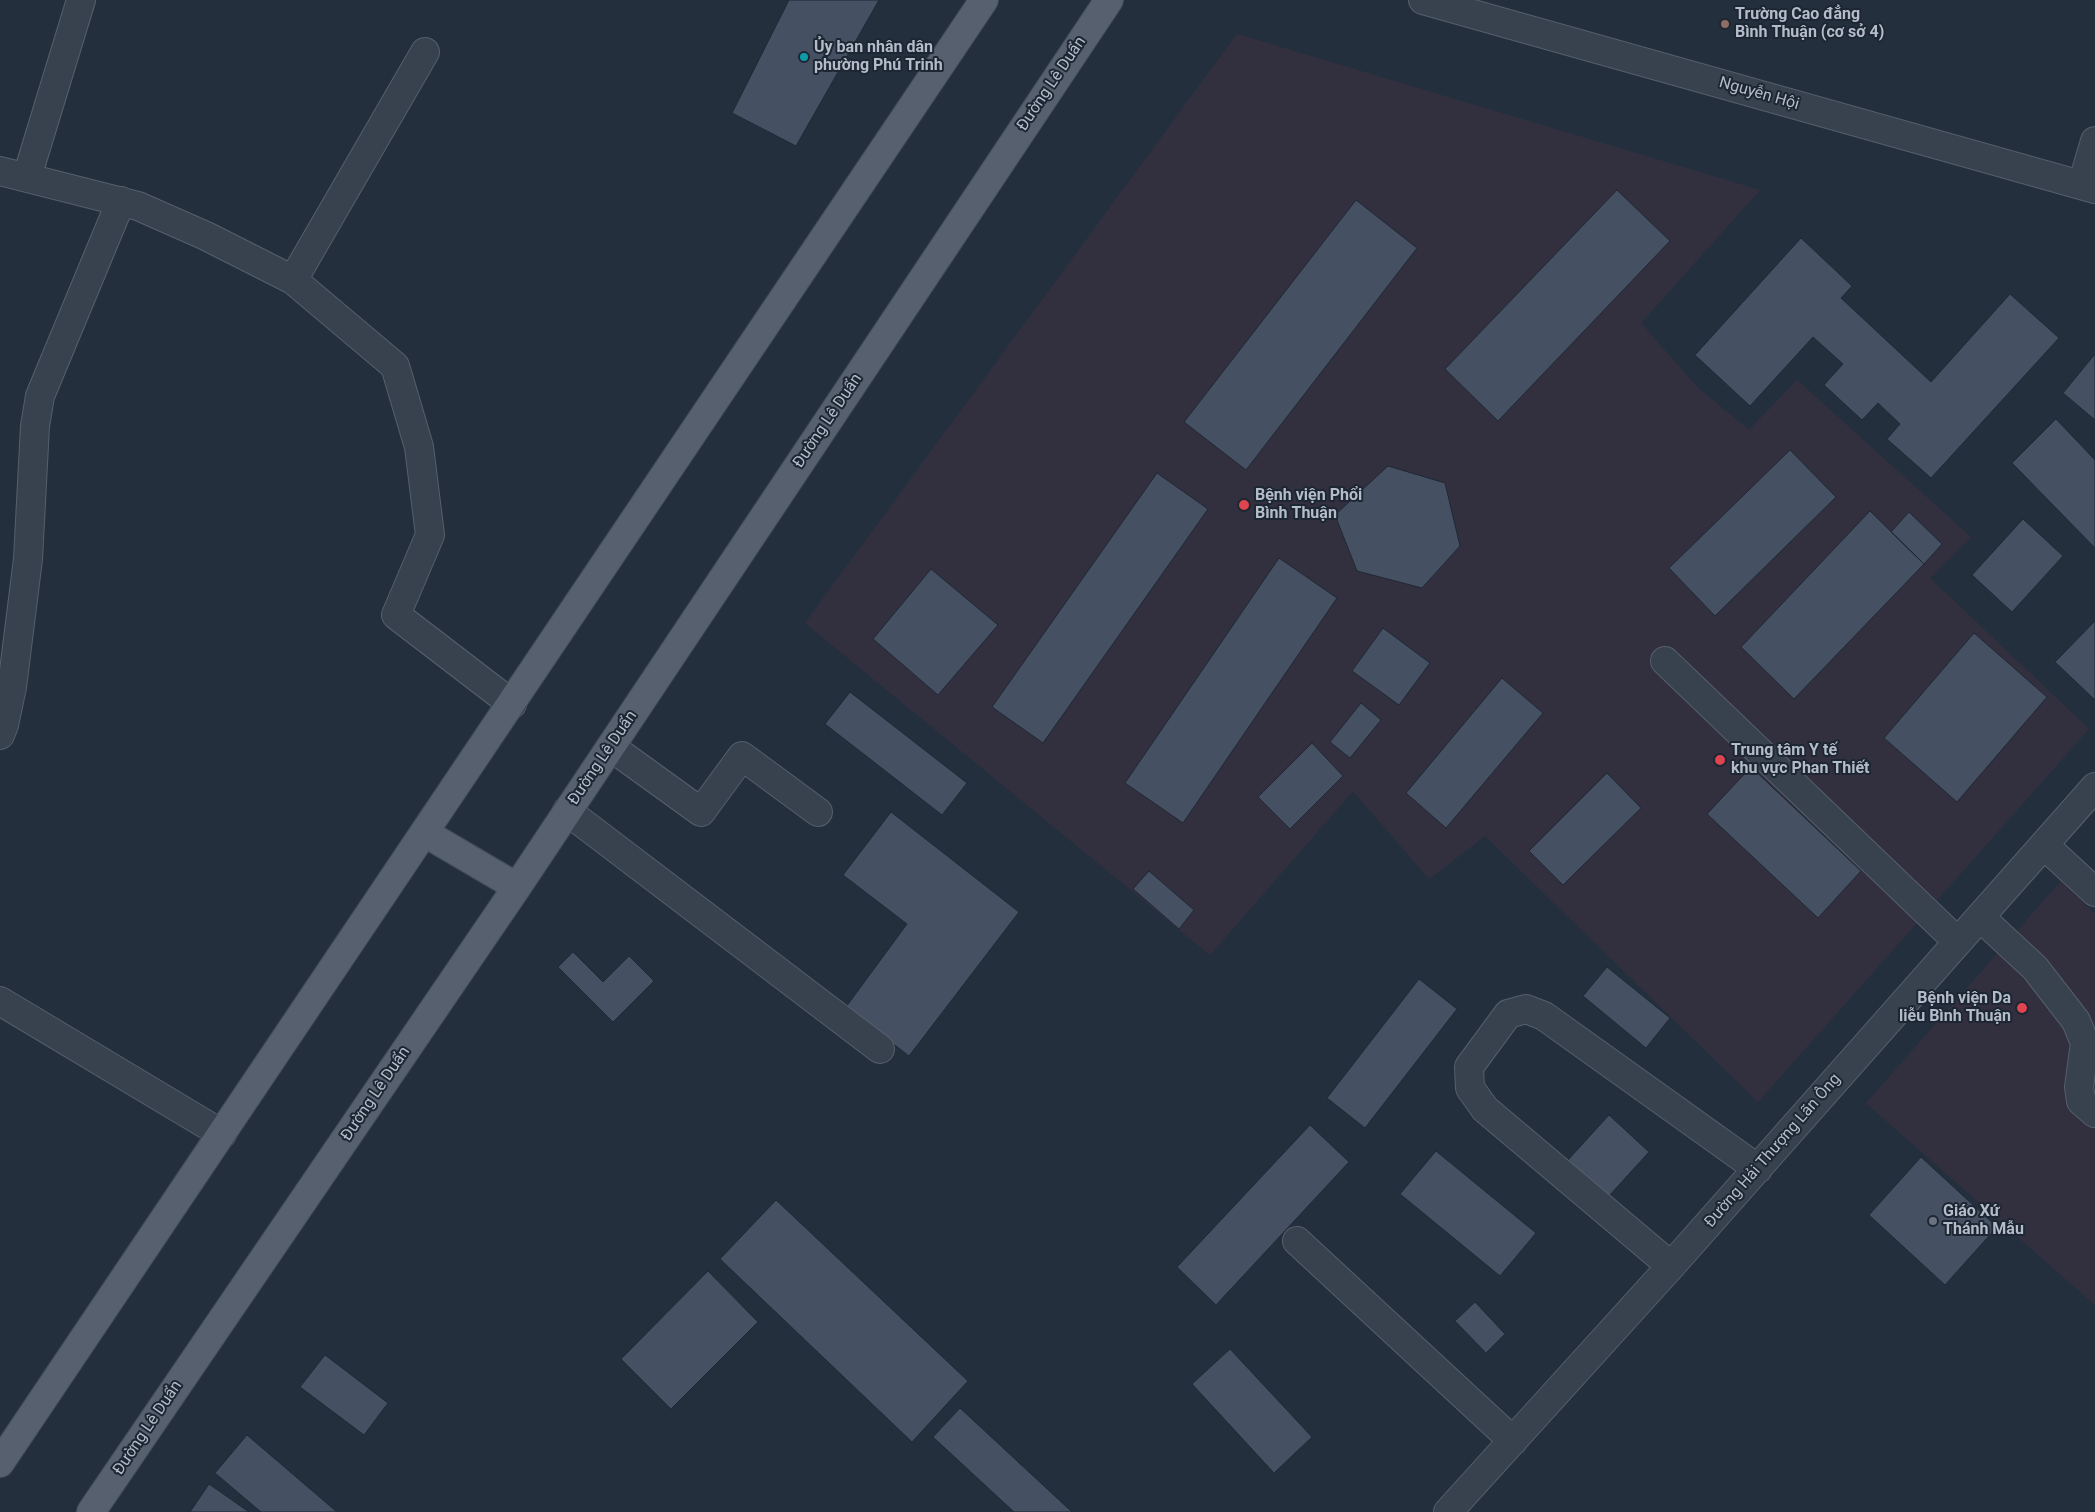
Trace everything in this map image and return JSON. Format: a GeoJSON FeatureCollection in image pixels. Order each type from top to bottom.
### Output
{"type":"FeatureCollection","features":[{"type":"Feature","properties":{"kind":"main road"},"geometry":{"type":"LineString","coordinates":[[0,1463],[984,0]]}},
{"type":"Feature","properties":{"kind":"main road","name":"Đường Lê Duẩn"},"geometry":{"type":"LineString","coordinates":[[91,1512],[611,747],[1109,0]]}},
{"type":"Feature","properties":{"kind":"main road"},"geometry":{"type":"LineString","coordinates":[[425,833],[517,886]]}},
{"type":"Feature","properties":{"kind":"street"},"geometry":{"type":"LineString","coordinates":[[27,177],[80,0]]}},
{"type":"Feature","properties":{"kind":"street","name":"Nguyễn Hội"},"geometry":{"type":"LineString","coordinates":[[1424,0],[2089,187]]}},
{"type":"Feature","properties":{"kind":"street"},"geometry":{"type":"LineString","coordinates":[[293,280],[425,52]]}},
{"type":"Feature","properties":{"kind":"street"},"geometry":{"type":"LineString","coordinates":[[2089,187],[2095,141]]}},
{"type":"Feature","properties":{"kind":"street"},"geometry":{"type":"LineString","coordinates":[[0,171],[138,206],[206,236],[293,280],[395,366],[419,447],[430,535],[396,615],[512,704]]}},
{"type":"Feature","properties":{"kind":"street"},"geometry":{"type":"LineString","coordinates":[[0,735],[12,687],[8,648],[28,559],[35,426],[40,396],[121,201]]}},
{"type":"Feature","properties":{"kind":"street"},"geometry":{"type":"LineString","coordinates":[[1665,661],[1958,942]]}},
{"type":"Feature","properties":{"kind":"street"},"geometry":{"type":"LineString","coordinates":[[611,747],[701,812],[742,756],[818,812]]}},
{"type":"Feature","properties":{"kind":"street","name":"Đường Hải Thượng Lãn Ông"},"geometry":{"type":"LineString","coordinates":[[1448,1512],[1758,1169],[2095,787]]}},
{"type":"Feature","properties":{"kind":"street"},"geometry":{"type":"LineString","coordinates":[[567,811],[880,1049]]}},
{"type":"Feature","properties":{"kind":"street"},"geometry":{"type":"LineString","coordinates":[[2044,845],[2095,892]]}},
{"type":"Feature","properties":{"kind":"street"},"geometry":{"type":"LineString","coordinates":[[1980,917],[2035,968],[2076,1021],[2085,1043],[2079,1087],[2081,1101],[2095,1113]]}},
{"type":"Feature","properties":{"kind":"street"},"geometry":{"type":"LineString","coordinates":[[0,1001],[222,1134]]}},
{"type":"Feature","properties":{"kind":"street"},"geometry":{"type":"LineString","coordinates":[[1671,1266],[1485,1109],[1470,1088],[1469,1067],[1508,1014],[1526,1009],[1544,1016],[1758,1169]]}},
{"type":"Feature","properties":{"kind":"street"},"geometry":{"type":"LineString","coordinates":[[1297,1242],[1513,1441]]}},
{"type":"Feature","properties":{"kind":"shaded area","name":"Bệnh viện Phổi Bình Thuận"},"geometry":{"type":"Polygon","coordinates":[[[1237,34],[1760,190],[1641,323],[1697,387],[1749,430],[1797,380],[1971,537],[1930,578],[2089,729],[1758,1102],[1485,836],[1429,879],[1353,791],[1210,955],[805,623],[1237,34]]]}},
{"type":"Feature","properties":{"kind":"shaded area","name":"Bệnh viện Da liễu Bình Thuận"},"geometry":{"type":"Polygon","coordinates":[[[2061,881],[2095,914],[2095,1305],[1866,1103],[2061,881]]]}},
{"type":"Feature","properties":{"kind":"building","name":"Ủy ban nhân dân phường Phú Trinh"},"geometry":{"type":"Polygon","coordinates":[[[789,0],[879,0],[796,146],[732,113],[789,0]]]}},
{"type":"Feature","properties":{"kind":"building"},"geometry":{"type":"Polygon","coordinates":[[[1617,190],[1670,241],[1498,421],[1445,369],[1617,190]]]}},
{"type":"Feature","properties":{"kind":"building"},"geometry":{"type":"Polygon","coordinates":[[[1356,200],[1417,248],[1246,470],[1184,422],[1356,200]]]}},
{"type":"Feature","properties":{"kind":"building"},"geometry":{"type":"Polygon","coordinates":[[[1801,238],[1852,286],[1841,298],[1931,382],[2010,294],[2059,338],[1931,478],[1887,439],[1900,424],[1878,403],[1862,420],[1824,385],[1843,364],[1813,337],[1750,406],[1695,355],[1801,238]]]}},
{"type":"Feature","properties":{"kind":"building"},"geometry":{"type":"Polygon","coordinates":[[[2095,354],[2095,420],[2063,393],[2095,354]]]}},
{"type":"Feature","properties":{"kind":"building"},"geometry":{"type":"Polygon","coordinates":[[[2056,419],[2095,460],[2095,548],[2012,463],[2056,419]]]}},
{"type":"Feature","properties":{"kind":"building"},"geometry":{"type":"Polygon","coordinates":[[[1790,450],[1836,497],[1715,616],[1669,568],[1790,450]]]}},
{"type":"Feature","properties":{"kind":"building"},"geometry":{"type":"Polygon","coordinates":[[[1388,466],[1445,483],[1460,546],[1422,588],[1357,571],[1335,515],[1388,466]]]}},
{"type":"Feature","properties":{"kind":"building"},"geometry":{"type":"Polygon","coordinates":[[[1157,473],[1208,509],[1043,743],[992,707],[1157,473]]]}},
{"type":"Feature","properties":{"kind":"building"},"geometry":{"type":"Polygon","coordinates":[[[1870,511],[1924,564],[1794,699],[1741,647],[1870,511]]]}},
{"type":"Feature","properties":{"kind":"building"},"geometry":{"type":"Polygon","coordinates":[[[1909,512],[1942,544],[1924,564],[1891,532],[1909,512]]]}},
{"type":"Feature","properties":{"kind":"building"},"geometry":{"type":"Polygon","coordinates":[[[2023,519],[2063,556],[2012,612],[1972,575],[2023,519]]]}},
{"type":"Feature","properties":{"kind":"building"},"geometry":{"type":"Polygon","coordinates":[[[1279,558],[1337,598],[1183,823],[1125,783],[1279,558]]]}},
{"type":"Feature","properties":{"kind":"building"},"geometry":{"type":"Polygon","coordinates":[[[931,569],[998,625],[938,695],[873,639],[931,569]]]}},
{"type":"Feature","properties":{"kind":"building"},"geometry":{"type":"Polygon","coordinates":[[[2095,621],[2095,700],[2055,662],[2095,621]]]}},
{"type":"Feature","properties":{"kind":"building"},"geometry":{"type":"Polygon","coordinates":[[[1383,628],[1430,663],[1399,705],[1352,671],[1383,628]]]}},
{"type":"Feature","properties":{"kind":"building"},"geometry":{"type":"Polygon","coordinates":[[[1974,633],[2047,697],[1957,802],[1884,738],[1974,633]]]}},
{"type":"Feature","properties":{"kind":"building"},"geometry":{"type":"Polygon","coordinates":[[[1502,678],[1543,713],[1446,828],[1406,793],[1502,678]]]}},
{"type":"Feature","properties":{"kind":"building"},"geometry":{"type":"Polygon","coordinates":[[[850,692],[967,783],[942,815],[825,724],[850,692]]]}},
{"type":"Feature","properties":{"kind":"building"},"geometry":{"type":"Polygon","coordinates":[[[1361,703],[1381,720],[1350,758],[1330,742],[1361,703]]]}},
{"type":"Feature","properties":{"kind":"building"},"geometry":{"type":"Polygon","coordinates":[[[1312,743],[1343,776],[1290,829],[1258,797],[1312,743]]]}},
{"type":"Feature","properties":{"kind":"building"},"geometry":{"type":"Polygon","coordinates":[[[1751,767],[1861,871],[1818,918],[1707,814],[1751,767]]]}},
{"type":"Feature","properties":{"kind":"building"},"geometry":{"type":"Polygon","coordinates":[[[1607,773],[1641,808],[1563,885],[1529,851],[1607,773]]]}},
{"type":"Feature","properties":{"kind":"building"},"geometry":{"type":"Polygon","coordinates":[[[891,812],[1019,912],[909,1056],[846,1007],[907,924],[843,875],[891,812]]]}},
{"type":"Feature","properties":{"kind":"building"},"geometry":{"type":"Polygon","coordinates":[[[1149,871],[1194,910],[1179,929],[1133,889],[1149,871]]]}},
{"type":"Feature","properties":{"kind":"building"},"geometry":{"type":"Polygon","coordinates":[[[573,952],[603,982],[629,956],[654,981],[613,1022],[558,967],[573,952]]]}},
{"type":"Feature","properties":{"kind":"building"},"geometry":{"type":"Polygon","coordinates":[[[1607,967],[1670,1018],[1646,1048],[1583,996],[1607,967]]]}},
{"type":"Feature","properties":{"kind":"building"},"geometry":{"type":"Polygon","coordinates":[[[1419,979],[1457,1009],[1365,1128],[1327,1098],[1419,979]]]}},
{"type":"Feature","properties":{"kind":"building"},"geometry":{"type":"Polygon","coordinates":[[[1609,1115],[1649,1152],[1608,1197],[1568,1160],[1609,1115]]]}},
{"type":"Feature","properties":{"kind":"building"},"geometry":{"type":"Polygon","coordinates":[[[1310,1125],[1349,1162],[1216,1305],[1177,1267],[1310,1125]]]}},
{"type":"Feature","properties":{"kind":"building"},"geometry":{"type":"Polygon","coordinates":[[[1436,1151],[1536,1233],[1500,1276],[1400,1194],[1436,1151]]]}},
{"type":"Feature","properties":{"kind":"building","name":"Giáo Xứ Thánh Mẫu"},"geometry":{"type":"Polygon","coordinates":[[[1921,1157],[1997,1227],[1945,1285],[1869,1215],[1921,1157]]]}},
{"type":"Feature","properties":{"kind":"building"},"geometry":{"type":"Polygon","coordinates":[[[776,1200],[968,1381],[912,1442],[720,1259],[776,1200]]]}},
{"type":"Feature","properties":{"kind":"building"},"geometry":{"type":"Polygon","coordinates":[[[708,1271],[758,1322],[671,1409],[621,1359],[708,1271]]]}},
{"type":"Feature","properties":{"kind":"building"},"geometry":{"type":"Polygon","coordinates":[[[1475,1302],[1505,1334],[1486,1353],[1455,1321],[1475,1302]]]}},
{"type":"Feature","properties":{"kind":"building"},"geometry":{"type":"Polygon","coordinates":[[[1230,1349],[1312,1437],[1274,1473],[1192,1384],[1230,1349]]]}},
{"type":"Feature","properties":{"kind":"building"},"geometry":{"type":"Polygon","coordinates":[[[325,1355],[388,1403],[364,1435],[300,1387],[325,1355]]]}},
{"type":"Feature","properties":{"kind":"building"},"geometry":{"type":"Polygon","coordinates":[[[960,1408],[1072,1512],[1014,1512],[933,1437],[960,1408]]]}},
{"type":"Feature","properties":{"kind":"building"},"geometry":{"type":"Polygon","coordinates":[[[247,1435],[337,1512],[261,1512],[215,1473],[247,1435]]]}},
{"type":"Feature","properties":{"kind":"building"},"geometry":{"type":"Polygon","coordinates":[[[209,1484],[249,1512],[190,1512],[209,1484]]]}},
{"type":"Feature","properties":{"kind":"place","name":"Trường Cao đẳng Bình Thuận (cơ sở 4)"},"geometry":{"type":"Point","coordinates":[1725,24]}},
{"type":"Feature","properties":{"kind":"place","name":"Ủy ban nhân dân phường Phú Trinh"},"geometry":{"type":"Point","coordinates":[804,57]}},
{"type":"Feature","properties":{"kind":"place","name":"Bệnh viện Phổi Bình Thuận"},"geometry":{"type":"Point","coordinates":[1244,505]}},
{"type":"Feature","properties":{"kind":"place","name":"Trung tâm Y tế khu vực Phan Thiết"},"geometry":{"type":"Point","coordinates":[1720,760]}},
{"type":"Feature","properties":{"kind":"place","name":"Bệnh viện Da liễu Bình Thuận"},"geometry":{"type":"Point","coordinates":[2022,1008]}},
{"type":"Feature","properties":{"kind":"place","name":"Giáo Xứ Thánh Mẫu"},"geometry":{"type":"Point","coordinates":[1933,1221]}}]}
